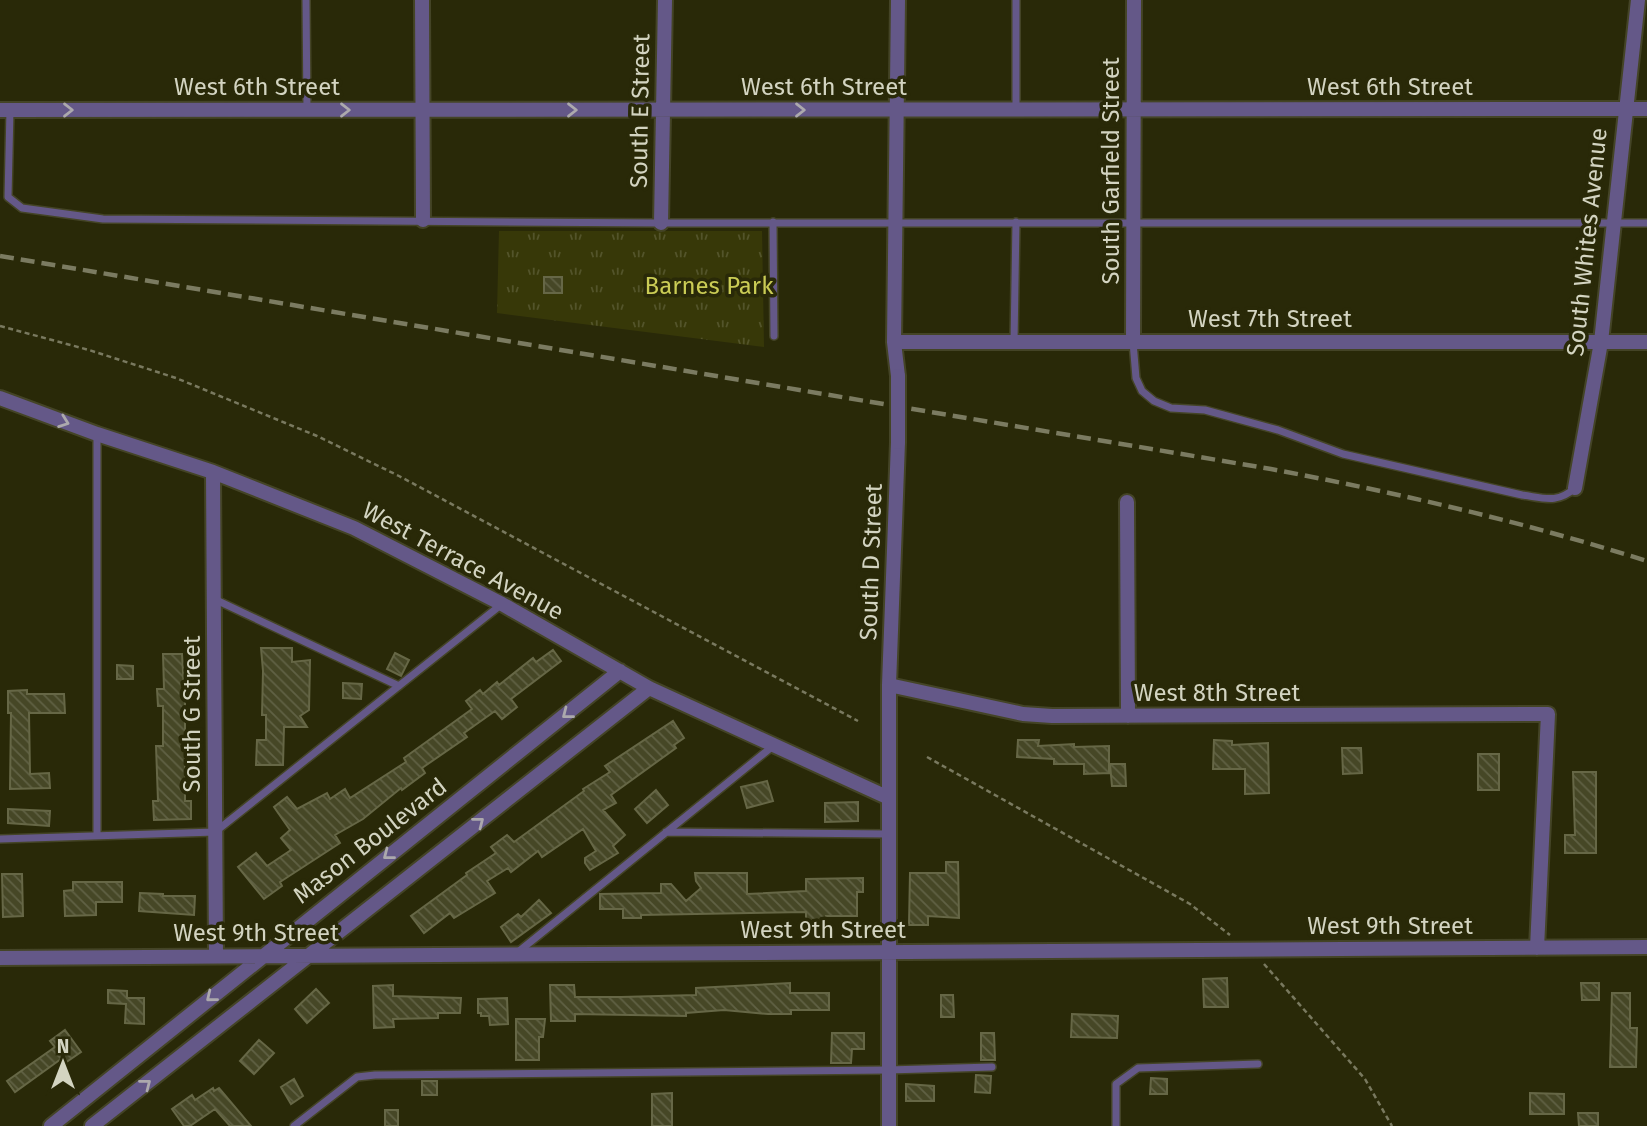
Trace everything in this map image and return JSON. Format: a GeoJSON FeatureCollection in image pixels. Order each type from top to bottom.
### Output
{"type":"FeatureCollection","features":[{"type":"Feature","properties":{"kind":"street"},"geometry":{"type":"LineString","coordinates":[[422,0],[423,220]]}},
{"type":"Feature","properties":{"kind":"street","name":"South E Street"},"geometry":{"type":"LineString","coordinates":[[661,223],[665,0]]}},
{"type":"Feature","properties":{"kind":"street","name":"South D Street"},"geometry":{"type":"LineString","coordinates":[[889,1126],[889,685],[898,442],[898,376],[894,342],[894,221],[898,0]]}},
{"type":"Feature","properties":{"kind":"street","name":"South Garfield Street"},"geometry":{"type":"LineString","coordinates":[[1133,342],[1134,0]]}},
{"type":"Feature","properties":{"kind":"street","name":"South Whites Avenue"},"geometry":{"type":"LineString","coordinates":[[1575,488],[1601,342],[1637,0]]}},
{"type":"Feature","properties":{"kind":"street","name":"West 6th Street"},"geometry":{"type":"LineString","coordinates":[[5,110],[1647,109]]}},
{"type":"Feature","properties":{"kind":"street","name":"West 7th Street"},"geometry":{"type":"LineString","coordinates":[[894,342],[1647,342]]}},
{"type":"Feature","properties":{"kind":"street","name":"West Terrace Avenue"},"geometry":{"type":"LineString","coordinates":[[0,398],[97,434],[213,472],[354,528],[502,604],[649,688],[890,798]]}},
{"type":"Feature","properties":{"kind":"street","name":"South G Street"},"geometry":{"type":"LineString","coordinates":[[213,472],[216,956]]}},
{"type":"Feature","properties":{"kind":"street"},"geometry":{"type":"LineString","coordinates":[[1127,502],[1128,716]]}},
{"type":"Feature","properties":{"kind":"street","name":"Mason Boulevard"},"geometry":{"type":"LineString","coordinates":[[51,1126],[620,671]]}},
{"type":"Feature","properties":{"kind":"street","name":"West 8th Street"},"geometry":{"type":"LineString","coordinates":[[889,685],[1023,713],[1128,716],[1548,714],[1537,948]]}},
{"type":"Feature","properties":{"kind":"street"},"geometry":{"type":"LineString","coordinates":[[92,1126],[649,688]]}},
{"type":"Feature","properties":{"kind":"street","name":"West 9th Street"},"geometry":{"type":"LineString","coordinates":[[0,958],[1647,947]]}},
{"type":"Feature","properties":{"kind":"lane"},"geometry":{"type":"LineString","coordinates":[[306,0],[307,110]]}},
{"type":"Feature","properties":{"kind":"lane"},"geometry":{"type":"LineString","coordinates":[[1016,0],[1016,110]]}},
{"type":"Feature","properties":{"kind":"lane"},"geometry":{"type":"LineString","coordinates":[[5,110],[8,197],[22,208],[103,219],[661,223],[1647,223]]}},
{"type":"Feature","properties":{"kind":"lane"},"geometry":{"type":"LineString","coordinates":[[773,222],[774,336]]}},
{"type":"Feature","properties":{"kind":"lane"},"geometry":{"type":"LineString","coordinates":[[1014,342],[1016,222]]}},
{"type":"Feature","properties":{"kind":"lane"},"geometry":{"type":"LineString","coordinates":[[1133,342],[1136,378],[1142,391],[1154,401],[1171,408],[1205,410],[1278,430],[1343,454],[1522,495],[1549,499],[1565,497],[1575,488]]}},
{"type":"Feature","properties":{"kind":"lane"},"geometry":{"type":"LineString","coordinates":[[97,434],[97,836]]}},
{"type":"Feature","properties":{"kind":"lane"},"geometry":{"type":"LineString","coordinates":[[214,599],[399,686]]}},
{"type":"Feature","properties":{"kind":"lane"},"geometry":{"type":"LineString","coordinates":[[0,839],[215,832],[502,604]]}},
{"type":"Feature","properties":{"kind":"lane"},"geometry":{"type":"LineString","coordinates":[[515,955],[773,746]]}},
{"type":"Feature","properties":{"kind":"lane"},"geometry":{"type":"LineString","coordinates":[[665,832],[890,834]]}},
{"type":"Feature","properties":{"kind":"lane"},"geometry":{"type":"LineString","coordinates":[[1116,1126],[1116,1084],[1138,1068],[1258,1064]]}},
{"type":"Feature","properties":{"kind":"lane"},"geometry":{"type":"LineString","coordinates":[[294,1126],[357,1077],[375,1075],[992,1067]]}},
{"type":"Feature","properties":{"kind":"path"},"geometry":{"type":"LineString","coordinates":[[0,326],[157,372],[233,400],[317,436],[399,476],[858,721]]}},
{"type":"Feature","properties":{"kind":"path"},"geometry":{"type":"LineString","coordinates":[[928,757],[1190,904],[1230,935]]}},
{"type":"Feature","properties":{"kind":"path"},"geometry":{"type":"LineString","coordinates":[[1250,950],[1259,957],[1364,1079],[1392,1126]]}},
{"type":"Feature","properties":{"kind":"green space","name":"Barnes Park"},"geometry":{"type":"Polygon","coordinates":[[[499,231],[762,231],[764,347],[497,313],[499,231]]]}},
{"type":"Feature","properties":{"kind":"building"},"geometry":{"type":"Polygon","coordinates":[[[544,277],[562,277],[562,293],[544,293],[544,277]]]}},
{"type":"Feature","properties":{"kind":"building"},"geometry":{"type":"Polygon","coordinates":[[[261,648],[292,648],[292,662],[310,660],[309,710],[300,716],[307,727],[284,727],[283,765],[256,765],[257,740],[266,740],[266,715],[262,715],[261,648]]]}},
{"type":"Feature","properties":{"kind":"building"},"geometry":{"type":"Polygon","coordinates":[[[553,650],[561,661],[511,699],[517,707],[502,719],[495,711],[464,733],[467,737],[422,768],[425,773],[402,790],[401,788],[363,819],[335,835],[340,843],[280,882],[282,886],[264,899],[238,867],[256,853],[267,866],[291,850],[281,838],[290,830],[274,807],[287,797],[297,809],[327,793],[330,799],[345,789],[350,798],[406,762],[404,758],[472,709],[466,701],[480,690],[483,694],[533,658],[536,662],[553,650]]]}},
{"type":"Feature","properties":{"kind":"building"},"geometry":{"type":"Polygon","coordinates":[[[395,653],[409,660],[401,676],[387,669],[395,653]]]}},
{"type":"Feature","properties":{"kind":"building"},"geometry":{"type":"Polygon","coordinates":[[[163,654],[182,654],[185,689],[185,801],[191,801],[191,819],[154,820],[153,801],[158,801],[156,746],[163,746],[163,706],[158,706],[157,689],[164,689],[163,654]]]}},
{"type":"Feature","properties":{"kind":"building"},"geometry":{"type":"Polygon","coordinates":[[[117,665],[133,666],[133,679],[117,679],[117,665]]]}},
{"type":"Feature","properties":{"kind":"building"},"geometry":{"type":"Polygon","coordinates":[[[343,683],[362,684],[361,699],[343,698],[343,683]]]}},
{"type":"Feature","properties":{"kind":"building"},"geometry":{"type":"Polygon","coordinates":[[[27,690],[27,694],[64,694],[65,713],[29,713],[30,774],[49,773],[50,788],[10,789],[11,713],[8,713],[8,691],[27,690]]]}},
{"type":"Feature","properties":{"kind":"building"},"geometry":{"type":"Polygon","coordinates":[[[673,721],[684,738],[674,745],[676,748],[611,795],[616,803],[603,810],[625,835],[613,846],[618,853],[590,870],[585,858],[596,851],[583,829],[542,857],[538,851],[511,872],[508,868],[487,881],[495,893],[454,918],[450,913],[424,933],[411,916],[496,853],[491,847],[507,835],[514,842],[584,791],[583,789],[610,772],[605,766],[673,721]]]}},
{"type":"Feature","properties":{"kind":"building"},"geometry":{"type":"Polygon","coordinates":[[[1018,740],[1039,740],[1038,746],[1109,746],[1109,773],[1084,774],[1084,764],[1054,764],[1054,759],[1017,757],[1018,740]]]}},
{"type":"Feature","properties":{"kind":"building"},"geometry":{"type":"Polygon","coordinates":[[[1214,740],[1232,741],[1232,745],[1268,743],[1269,793],[1245,794],[1245,769],[1213,769],[1214,740]]]}},
{"type":"Feature","properties":{"kind":"building"},"geometry":{"type":"Polygon","coordinates":[[[1342,748],[1361,748],[1362,773],[1343,774],[1342,748]]]}},
{"type":"Feature","properties":{"kind":"building"},"geometry":{"type":"Polygon","coordinates":[[[1478,754],[1499,754],[1499,790],[1478,790],[1478,754]]]}},
{"type":"Feature","properties":{"kind":"building"},"geometry":{"type":"Polygon","coordinates":[[[1110,764],[1125,764],[1126,786],[1112,786],[1110,764]]]}},
{"type":"Feature","properties":{"kind":"building"},"geometry":{"type":"Polygon","coordinates":[[[1573,772],[1596,772],[1596,853],[1565,853],[1565,835],[1575,835],[1573,772]]]}},
{"type":"Feature","properties":{"kind":"building"},"geometry":{"type":"Polygon","coordinates":[[[767,781],[773,801],[747,808],[741,787],[767,781]]]}},
{"type":"Feature","properties":{"kind":"building"},"geometry":{"type":"Polygon","coordinates":[[[656,790],[668,805],[647,823],[635,809],[656,790]]]}},
{"type":"Feature","properties":{"kind":"building"},"geometry":{"type":"Polygon","coordinates":[[[858,802],[858,821],[825,822],[825,803],[858,802]]]}},
{"type":"Feature","properties":{"kind":"building"},"geometry":{"type":"Polygon","coordinates":[[[8,809],[50,811],[49,826],[8,823],[8,809]]]}},
{"type":"Feature","properties":{"kind":"building"},"geometry":{"type":"Polygon","coordinates":[[[946,862],[958,862],[959,918],[928,916],[928,925],[909,925],[910,873],[946,873],[946,862]]]}},
{"type":"Feature","properties":{"kind":"building"},"geometry":{"type":"Polygon","coordinates":[[[695,873],[747,873],[747,894],[806,891],[806,879],[863,878],[863,892],[857,892],[857,916],[826,916],[826,920],[806,921],[806,912],[641,915],[641,918],[623,918],[623,909],[600,909],[600,894],[661,893],[661,884],[671,884],[686,901],[701,888],[695,873]]]}},
{"type":"Feature","properties":{"kind":"building"},"geometry":{"type":"Polygon","coordinates":[[[2,874],[22,874],[23,916],[3,917],[2,874]]]}},
{"type":"Feature","properties":{"kind":"building"},"geometry":{"type":"Polygon","coordinates":[[[73,882],[122,882],[122,902],[96,902],[96,915],[65,916],[64,891],[73,890],[73,882]]]}},
{"type":"Feature","properties":{"kind":"building"},"geometry":{"type":"Polygon","coordinates":[[[140,893],[195,896],[194,915],[139,911],[140,893]]]}},
{"type":"Feature","properties":{"kind":"building"},"geometry":{"type":"Polygon","coordinates":[[[539,900],[551,913],[511,942],[501,927],[518,914],[521,917],[539,900]]]}},
{"type":"Feature","properties":{"kind":"building"},"geometry":{"type":"Polygon","coordinates":[[[1227,978],[1228,1007],[1204,1007],[1203,979],[1227,978]]]}},
{"type":"Feature","properties":{"kind":"building"},"geometry":{"type":"Polygon","coordinates":[[[790,983],[790,993],[829,993],[829,1010],[791,1010],[791,1014],[768,1014],[724,1010],[686,1013],[686,1016],[575,1014],[575,1021],[551,1021],[550,985],[574,985],[575,997],[621,997],[696,995],[696,988],[790,983]]]}},
{"type":"Feature","properties":{"kind":"building"},"geometry":{"type":"Polygon","coordinates":[[[1581,983],[1599,983],[1599,1000],[1582,1000],[1581,983]]]}},
{"type":"Feature","properties":{"kind":"building"},"geometry":{"type":"Polygon","coordinates":[[[393,985],[393,996],[461,998],[460,1013],[438,1013],[438,1018],[393,1019],[394,1027],[374,1028],[373,986],[393,985]]]}},
{"type":"Feature","properties":{"kind":"building"},"geometry":{"type":"Polygon","coordinates":[[[316,989],[329,1003],[307,1023],[295,1009],[316,989]]]}},
{"type":"Feature","properties":{"kind":"building"},"geometry":{"type":"Polygon","coordinates":[[[108,990],[127,991],[127,998],[144,998],[144,1024],[125,1023],[126,1004],[108,1003],[108,990]]]}},
{"type":"Feature","properties":{"kind":"building"},"geometry":{"type":"Polygon","coordinates":[[[1612,993],[1630,993],[1630,1028],[1637,1028],[1636,1067],[1610,1067],[1612,993]]]}},
{"type":"Feature","properties":{"kind":"building"},"geometry":{"type":"Polygon","coordinates":[[[941,995],[953,995],[954,1017],[941,1017],[941,995]]]}},
{"type":"Feature","properties":{"kind":"building"},"geometry":{"type":"Polygon","coordinates":[[[507,998],[508,1024],[490,1025],[489,1016],[481,1016],[481,1013],[478,1013],[478,999],[507,998]]]}},
{"type":"Feature","properties":{"kind":"building"},"geometry":{"type":"Polygon","coordinates":[[[1072,1014],[1118,1016],[1117,1038],[1071,1037],[1072,1014]]]}},
{"type":"Feature","properties":{"kind":"building"},"geometry":{"type":"Polygon","coordinates":[[[516,1019],[545,1019],[543,1037],[539,1037],[539,1060],[516,1060],[516,1019]]]}},
{"type":"Feature","properties":{"kind":"building"},"geometry":{"type":"Polygon","coordinates":[[[65,1030],[81,1052],[65,1063],[61,1059],[15,1092],[7,1081],[55,1047],[50,1041],[65,1030]]]}},
{"type":"Feature","properties":{"kind":"building"},"geometry":{"type":"Polygon","coordinates":[[[832,1033],[864,1033],[864,1049],[852,1049],[851,1063],[831,1063],[832,1033]]]}},
{"type":"Feature","properties":{"kind":"building"},"geometry":{"type":"Polygon","coordinates":[[[981,1033],[994,1033],[995,1060],[981,1060],[981,1033]]]}},
{"type":"Feature","properties":{"kind":"building"},"geometry":{"type":"Polygon","coordinates":[[[259,1040],[274,1053],[254,1074],[240,1061],[259,1040]]]}},
{"type":"Feature","properties":{"kind":"building"},"geometry":{"type":"Polygon","coordinates":[[[976,1075],[991,1076],[990,1093],[975,1092],[976,1075]]]}},
{"type":"Feature","properties":{"kind":"building"},"geometry":{"type":"Polygon","coordinates":[[[1151,1078],[1167,1079],[1167,1094],[1150,1094],[1151,1078]]]}},
{"type":"Feature","properties":{"kind":"building"},"geometry":{"type":"Polygon","coordinates":[[[294,1079],[303,1096],[291,1104],[281,1087],[294,1079]]]}},
{"type":"Feature","properties":{"kind":"building"},"geometry":{"type":"Polygon","coordinates":[[[422,1081],[437,1081],[437,1095],[422,1095],[422,1081]]]}},
{"type":"Feature","properties":{"kind":"building"},"geometry":{"type":"Polygon","coordinates":[[[906,1084],[934,1086],[934,1101],[906,1101],[906,1084]]]}},
{"type":"Feature","properties":{"kind":"building"},"geometry":{"type":"Polygon","coordinates":[[[213,1088],[214,1091],[219,1088],[251,1126],[230,1126],[215,1109],[190,1126],[184,1126],[172,1109],[192,1095],[195,1100],[213,1088]]]}},
{"type":"Feature","properties":{"kind":"building"},"geometry":{"type":"Polygon","coordinates":[[[672,1093],[672,1126],[652,1126],[652,1094],[672,1093]]]}},
{"type":"Feature","properties":{"kind":"building"},"geometry":{"type":"Polygon","coordinates":[[[1530,1093],[1564,1094],[1564,1114],[1530,1114],[1530,1093]]]}},
{"type":"Feature","properties":{"kind":"building"},"geometry":{"type":"Polygon","coordinates":[[[385,1110],[398,1110],[398,1126],[385,1126],[385,1110]]]}},
{"type":"Feature","properties":{"kind":"building"},"geometry":{"type":"Polygon","coordinates":[[[1578,1113],[1598,1113],[1598,1126],[1579,1126],[1578,1113]]]}},
{"type":"Feature","properties":{"kind":"railway"},"geometry":{"type":"LineString","coordinates":[[0,256],[1271,469],[1460,509],[1647,561]]}}]}
